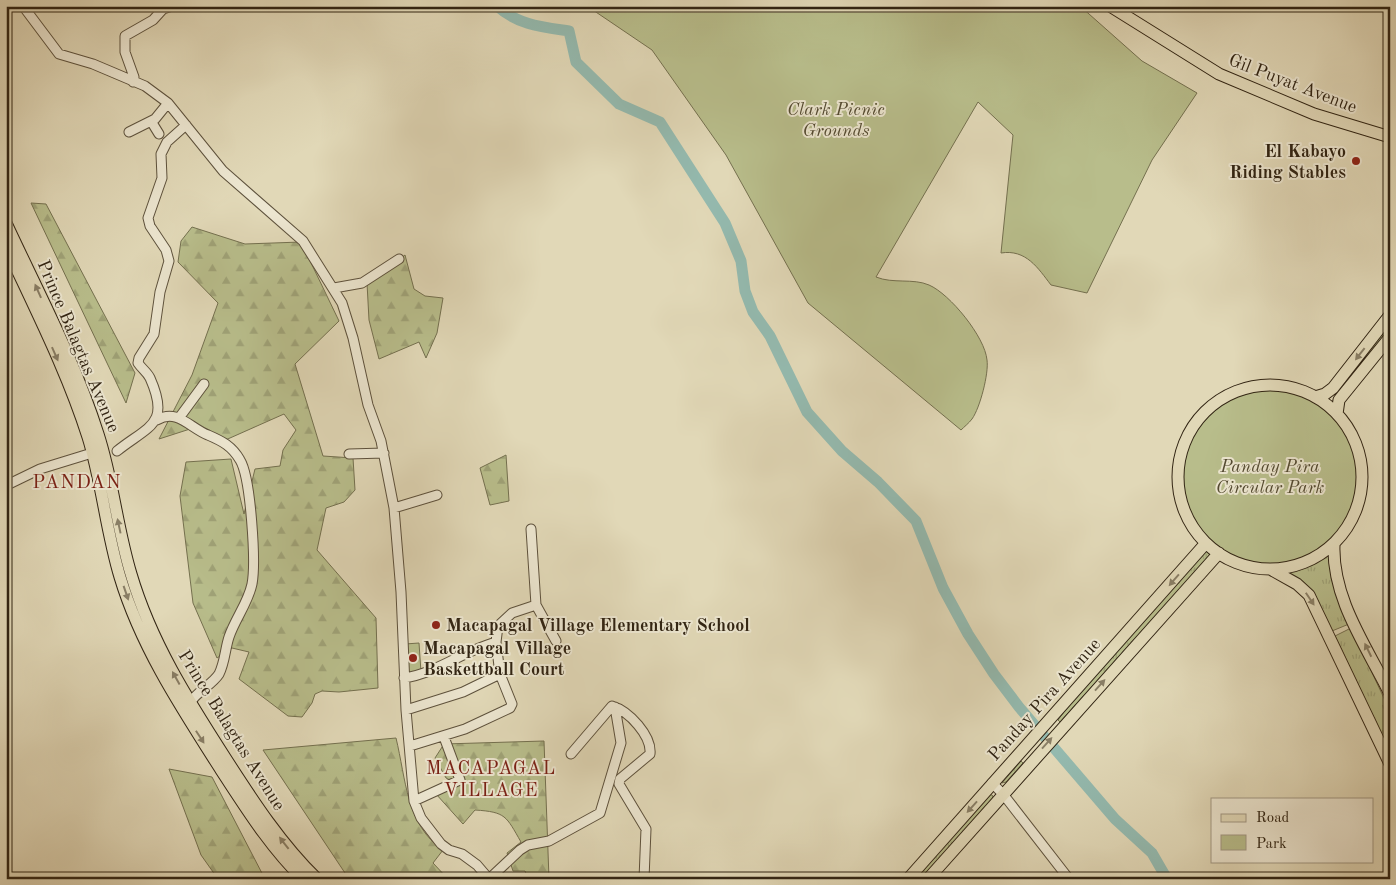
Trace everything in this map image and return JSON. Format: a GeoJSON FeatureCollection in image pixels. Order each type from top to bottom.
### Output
{"type":"FeatureCollection","features":[{"type":"Feature","properties":{"kind":"main road","name":"Gil Puyat Avenue"},"geometry":{"type":"LineString","coordinates":[[1110,6],[1168,44],[1226,77],[1314,114],[1390,137]]}},
{"type":"Feature","properties":{"kind":"main road","name":"Prince Balagtas Avenue"},"geometry":{"type":"LineString","coordinates":[[6,223],[88,406],[104,456],[131,575],[161,651],[190,703],[270,823],[286,845],[317,879]]}},
{"type":"Feature","properties":{"kind":"main road","name":"Prince Balagtas Avenue"},"geometry":{"type":"LineString","coordinates":[[6,246],[79,410],[92,453],[120,577],[152,655],[182,709],[260,830],[303,879]]}},
{"type":"Feature","properties":{"kind":"main road"},"geometry":{"type":"LineString","coordinates":[[1315,397],[1325,394],[1333,388],[1390,315]]}},
{"type":"Feature","properties":{"kind":"main road"},"geometry":{"type":"LineString","coordinates":[[1337,414],[1339,400],[1390,337]]}},
{"type":"Feature","properties":{"kind":"main road"},"geometry":{"type":"LineString","coordinates":[[1272,570],[1306,562],[1322,555],[1334,545],[1354,515],[1362,480],[1360,462],[1356,445],[1337,414],[1315,397],[1282,385],[1248,386],[1216,400],[1202,413],[1182,446],[1177,479],[1179,497],[1186,516],[1206,543],[1219,553],[1244,565],[1272,570],[1298,584],[1309,595],[1390,764]]}},
{"type":"Feature","properties":{"kind":"main road","name":"Panday Pira Avenue"},"geometry":{"type":"LineString","coordinates":[[908,879],[1206,543]]}},
{"type":"Feature","properties":{"kind":"main road"},"geometry":{"type":"LineString","coordinates":[[1334,545],[1335,572],[1340,593],[1390,694]]}},
{"type":"Feature","properties":{"kind":"main road","name":"Panday Pira Avenue"},"geometry":{"type":"LineString","coordinates":[[928,879],[1067,721],[1219,553]]}},
{"type":"Feature","properties":{"kind":"street"},"geometry":{"type":"LineString","coordinates":[[23,6],[59,54],[93,64],[152,90],[168,103],[223,171],[299,236],[342,303],[353,338],[368,405],[384,453],[394,508],[401,592],[406,710],[414,802],[421,818],[441,844],[449,850],[462,854],[477,865],[489,879],[528,845],[549,841],[600,813],[621,742],[615,707]]}},
{"type":"Feature","properties":{"kind":"street"},"geometry":{"type":"LineString","coordinates":[[133,82],[134,77],[125,52],[125,36],[153,20],[163,10],[172,6]]}},
{"type":"Feature","properties":{"kind":"street"},"geometry":{"type":"LineString","coordinates":[[129,132],[151,121],[168,103]]}},
{"type":"Feature","properties":{"kind":"street"},"geometry":{"type":"LineString","coordinates":[[151,121],[159,134]]}},
{"type":"Feature","properties":{"kind":"street"},"geometry":{"type":"LineString","coordinates":[[157,420],[159,410],[150,378],[138,363],[139,358],[154,334],[160,292],[169,261],[166,250],[150,226],[148,218],[162,178],[160,161],[163,148],[186,125]]}},
{"type":"Feature","properties":{"kind":"street"},"geometry":{"type":"LineString","coordinates":[[334,288],[362,283],[399,259]]}},
{"type":"Feature","properties":{"kind":"street"},"geometry":{"type":"LineString","coordinates":[[180,418],[204,384]]}},
{"type":"Feature","properties":{"kind":"street"},"geometry":{"type":"LineString","coordinates":[[117,451],[146,432],[157,420],[164,416],[180,418],[201,432],[227,444],[240,460],[249,489],[252,526],[252,587],[229,638],[220,672],[215,680],[200,689],[190,703]]}},
{"type":"Feature","properties":{"kind":"street"},"geometry":{"type":"LineString","coordinates":[[7,485],[40,469],[92,453]]}},
{"type":"Feature","properties":{"kind":"street"},"geometry":{"type":"LineString","coordinates":[[349,454],[384,453]]}},
{"type":"Feature","properties":{"kind":"street"},"geometry":{"type":"LineString","coordinates":[[394,508],[437,495]]}},
{"type":"Feature","properties":{"kind":"street"},"geometry":{"type":"LineString","coordinates":[[531,529],[536,605],[556,641]]}},
{"type":"Feature","properties":{"kind":"street"},"geometry":{"type":"LineString","coordinates":[[410,746],[444,737],[512,706],[500,674],[496,642],[498,626],[503,619],[522,609],[536,605]]}},
{"type":"Feature","properties":{"kind":"street"},"geometry":{"type":"LineString","coordinates":[[404,678],[428,673],[473,649],[496,642]]}},
{"type":"Feature","properties":{"kind":"street"},"geometry":{"type":"LineString","coordinates":[[406,710],[464,692],[500,674]]}},
{"type":"Feature","properties":{"kind":"street"},"geometry":{"type":"LineString","coordinates":[[571,754],[610,708],[615,707]]}},
{"type":"Feature","properties":{"kind":"street"},"geometry":{"type":"LineString","coordinates":[[615,707],[635,722],[651,750],[646,760],[620,779],[619,784],[646,829],[644,879]]}},
{"type":"Feature","properties":{"kind":"street"},"geometry":{"type":"LineString","coordinates":[[414,802],[460,780],[444,737]]}},
{"type":"Feature","properties":{"kind":"street"},"geometry":{"type":"LineString","coordinates":[[990,786],[1012,808],[1069,879]]}},
{"type":"Feature","properties":{"kind":"green space","name":"Clark Picnic Grounds"},"geometry":{"type":"Polygon","coordinates":[[[587,6],[1080,6],[1142,61],[1197,93],[1152,160],[1087,293],[1051,285],[1036,266],[1024,257],[1018,254],[1001,253],[1013,135],[978,102],[876,277],[929,285],[947,297],[965,317],[980,340],[987,360],[985,381],[975,414],[961,430],[808,303],[726,155],[652,50],[587,6]]]}},
{"type":"Feature","properties":{"kind":"green space"},"geometry":{"type":"Polygon","coordinates":[[[31,203],[46,204],[135,373],[126,403],[31,203]]]}},
{"type":"Feature","properties":{"kind":"green space"},"geometry":{"type":"Polygon","coordinates":[[[192,227],[245,244],[301,242],[339,321],[295,364],[323,456],[353,458],[355,490],[344,502],[326,508],[317,550],[376,618],[378,688],[339,692],[322,691],[315,694],[312,703],[302,717],[288,716],[239,679],[249,652],[232,648],[217,658],[193,603],[180,496],[186,462],[231,459],[244,514],[255,469],[280,466],[283,450],[296,430],[284,414],[221,442],[190,429],[159,439],[192,375],[218,303],[178,262],[181,241],[192,227]]]}},
{"type":"Feature","properties":{"kind":"green space"},"geometry":{"type":"Polygon","coordinates":[[[405,255],[414,289],[425,296],[443,298],[437,333],[426,358],[419,342],[379,359],[369,320],[367,283],[405,255]]]}},
{"type":"Feature","properties":{"kind":"green space"},"geometry":{"type":"Polygon","coordinates":[[[1390,321],[1390,331],[1344,388],[1340,384],[1390,321]]]}},
{"type":"Feature","properties":{"kind":"green space","name":"Panday Pira Circular Park"},"geometry":{"type":"Polygon","coordinates":[[[1269,388],[1303,395],[1318,403],[1332,414],[1343,428],[1351,443],[1358,477],[1351,511],[1343,526],[1332,540],[1318,551],[1303,559],[1269,566],[1235,559],[1220,551],[1206,540],[1195,526],[1187,511],[1180,477],[1187,443],[1195,428],[1206,414],[1220,403],[1235,395],[1269,388]]]}},
{"type":"Feature","properties":{"kind":"green space"},"geometry":{"type":"Polygon","coordinates":[[[506,455],[509,501],[490,505],[480,468],[506,455]]]}},
{"type":"Feature","properties":{"kind":"green space"},"geometry":{"type":"Polygon","coordinates":[[[1206,551],[1210,552],[1210,555],[1060,722],[1058,720],[1077,694],[1206,551]]]}},
{"type":"Feature","properties":{"kind":"green space"},"geometry":{"type":"Polygon","coordinates":[[[1332,551],[1349,624],[1332,631],[1286,573],[1313,565],[1332,551]]]}},
{"type":"Feature","properties":{"kind":"green space"},"geometry":{"type":"Polygon","coordinates":[[[1351,628],[1390,711],[1390,752],[1335,636],[1351,628]]]}},
{"type":"Feature","properties":{"kind":"green space","name":"Macapagal Village Baskettball Court"},"geometry":{"type":"Polygon","coordinates":[[[419,643],[421,672],[407,673],[405,644],[419,643]]]}},
{"type":"Feature","properties":{"kind":"green space"},"geometry":{"type":"Polygon","coordinates":[[[396,738],[409,800],[421,828],[443,850],[433,863],[448,879],[349,879],[263,750],[396,738]]]}},
{"type":"Feature","properties":{"kind":"green space"},"geometry":{"type":"Polygon","coordinates":[[[544,741],[549,879],[528,879],[525,871],[513,871],[507,853],[521,842],[512,826],[504,817],[493,812],[475,810],[463,824],[436,794],[458,784],[446,778],[435,758],[444,744],[544,741]]]}},
{"type":"Feature","properties":{"kind":"green space"},"geometry":{"type":"Polygon","coordinates":[[[1021,761],[1023,763],[1006,782],[1002,783],[1021,761]]]}},
{"type":"Feature","properties":{"kind":"green space"},"geometry":{"type":"Polygon","coordinates":[[[169,769],[212,777],[265,879],[218,879],[201,855],[169,769]]]}},
{"type":"Feature","properties":{"kind":"green space"},"geometry":{"type":"Polygon","coordinates":[[[990,794],[993,796],[992,800],[921,879],[912,879],[990,794]]]}},
{"type":"Feature","properties":{"kind":"waterway"},"geometry":{"type":"LineString","coordinates":[[497,6],[522,21],[569,31],[576,62],[619,104],[660,122],[725,223],[741,261],[745,291],[753,312],[770,336],[807,412],[842,451],[878,482],[916,521],[943,588],[968,634],[994,674],[1019,707],[1115,819],[1152,853],[1167,879]]}},
{"type":"Feature","properties":{"kind":"place","name":"El Kabayo Riding Stables"},"geometry":{"type":"Point","coordinates":[1356,161]}},
{"type":"Feature","properties":{"kind":"place","name":"Macapagal Village Elementary School"},"geometry":{"type":"Point","coordinates":[436,625]}},
{"type":"Feature","properties":{"kind":"place","name":"Macapagal Village Baskettball Court"},"geometry":{"type":"Point","coordinates":[413,658]}},
{"type":"Feature","properties":{"kind":"district","name":"PANDAN"},"geometry":{"type":"Point","coordinates":[77,481]}},
{"type":"Feature","properties":{"kind":"district","name":"MACAPAGAL VILLAGE"},"geometry":{"type":"Point","coordinates":[491,778]}}]}
